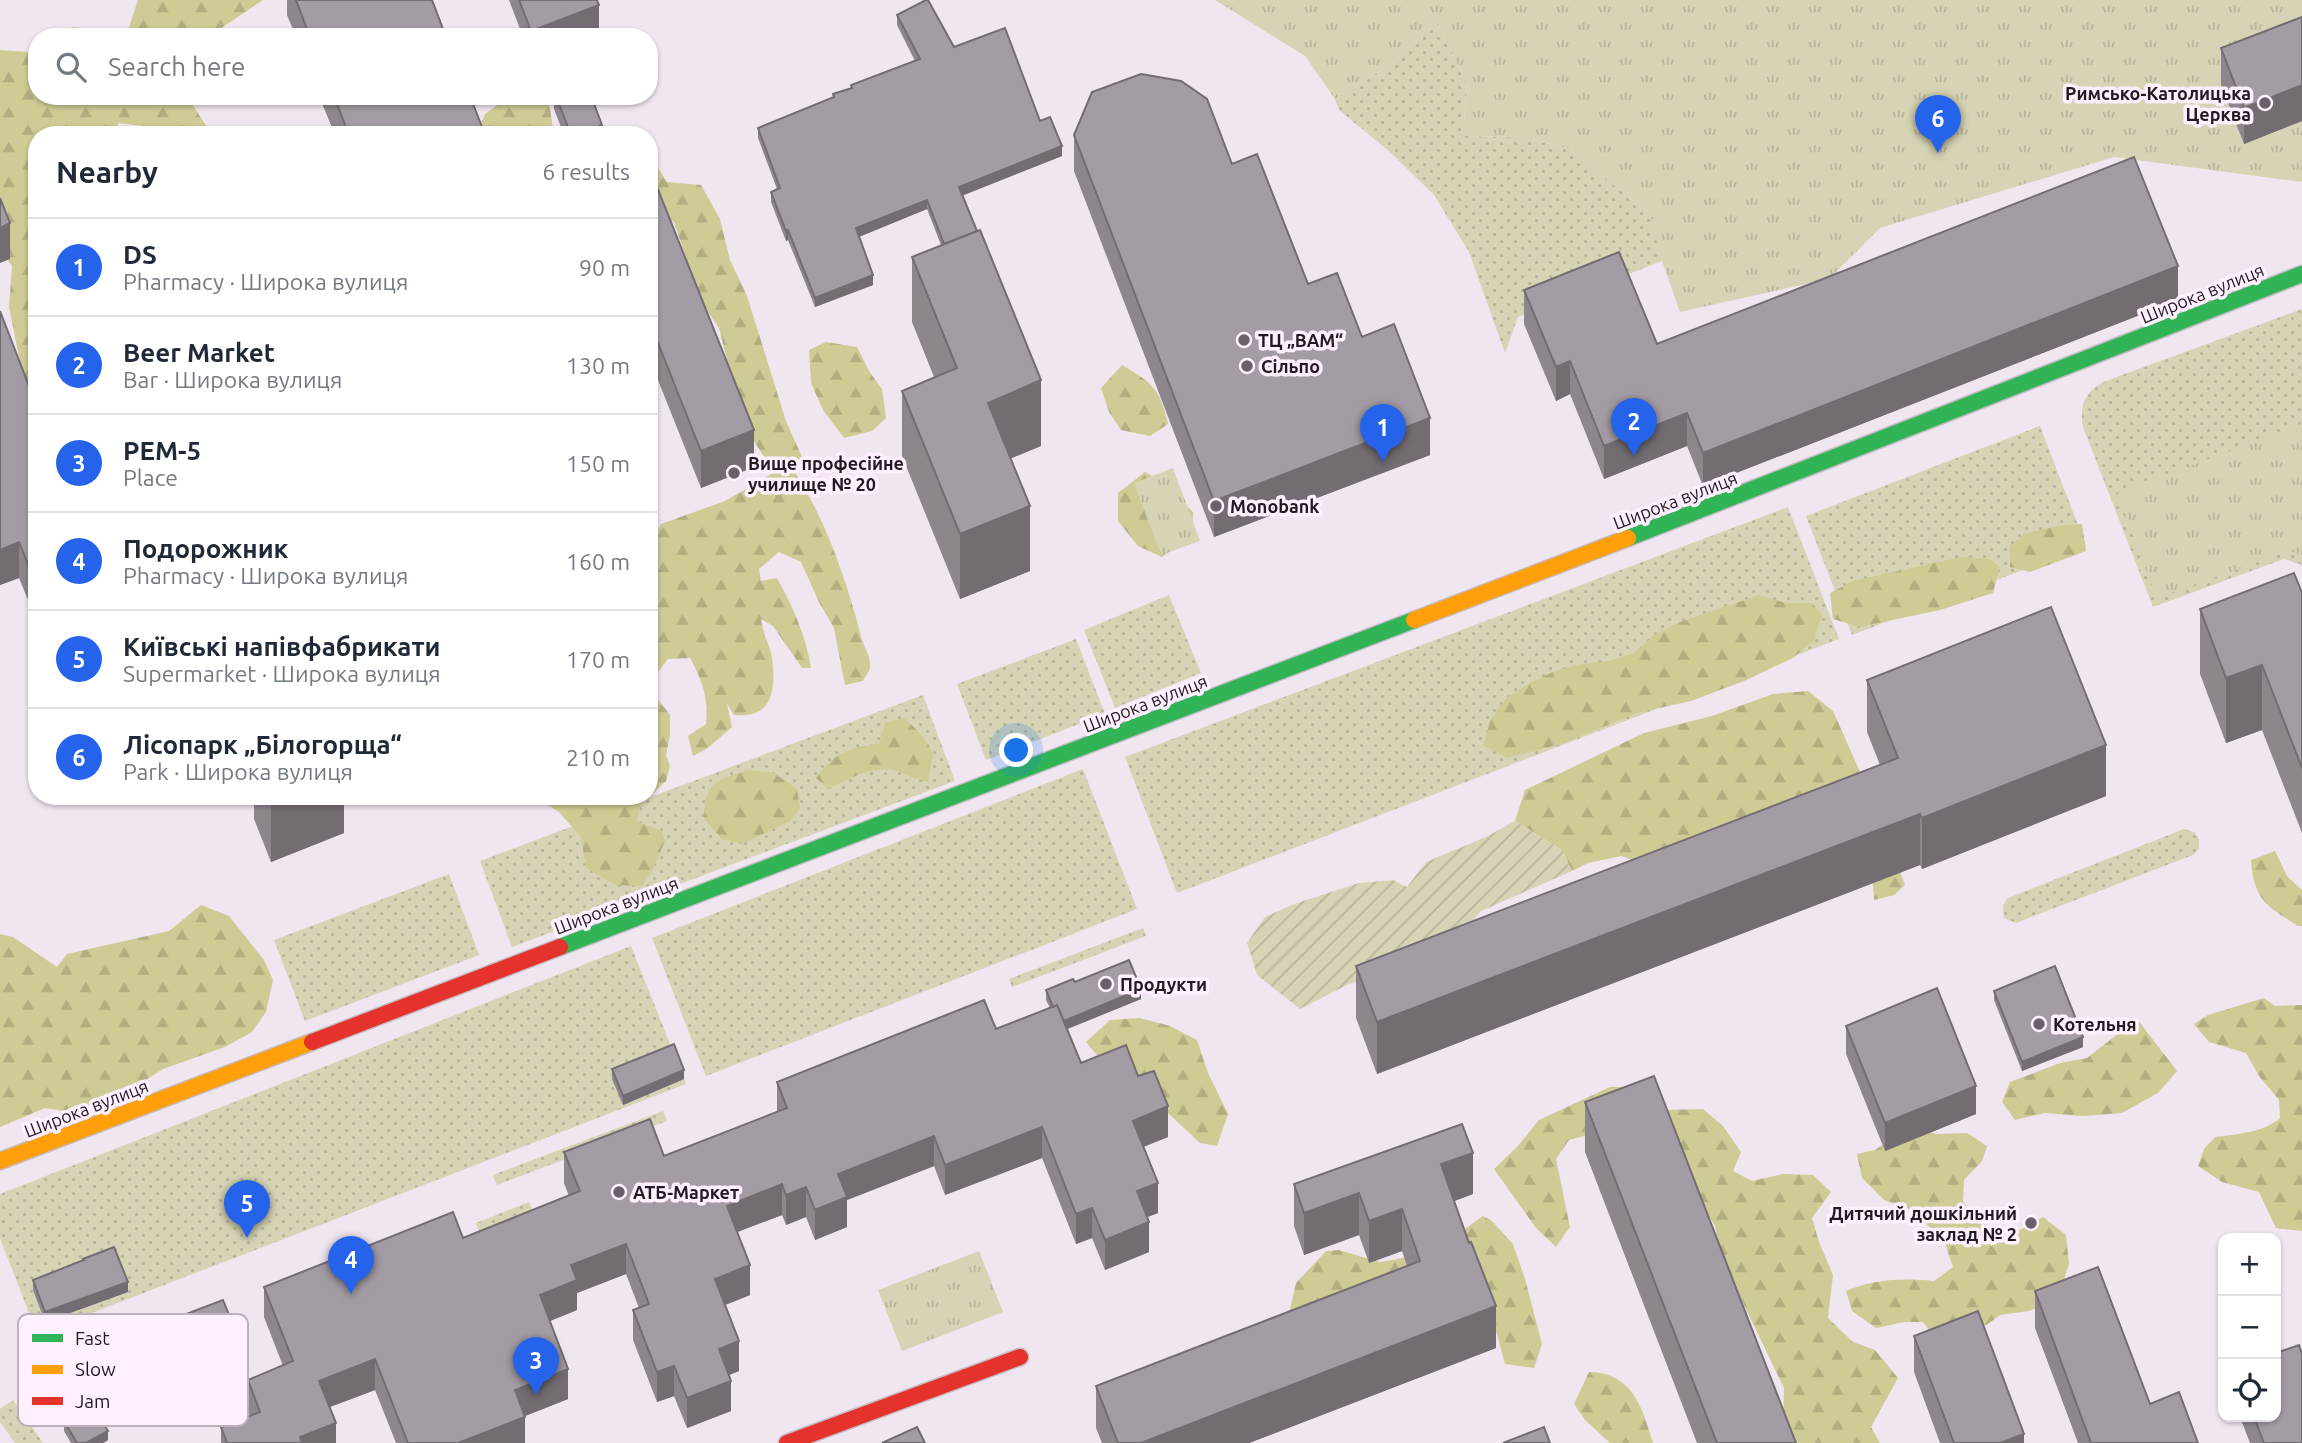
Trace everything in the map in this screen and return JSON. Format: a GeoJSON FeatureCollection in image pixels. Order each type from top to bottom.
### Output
{"type":"FeatureCollection","features":[{"type":"Feature","properties":{"kind":"street","name":"Широка вулиця"},"geometry":{"type":"LineString","coordinates":[[0,1161],[1786,478],[2302,274]]}},
{"type":"Feature","properties":{"kind":"street"},"geometry":{"type":"LineString","coordinates":[[787,1443],[1020,1357]]}},
{"type":"Feature","properties":{"kind":"green space"},"geometry":{"type":"Polygon","coordinates":[[[138,0],[263,0],[221,28],[129,28],[138,0]]]}},
{"type":"Feature","properties":{"kind":"green space"},"geometry":{"type":"Polygon","coordinates":[[[1215,0],[2302,0],[2302,182],[2114,157],[1880,228],[1829,279],[1680,312],[1660,255],[1650,214],[1568,148],[1517,137],[1463,136],[1467,83],[1436,20],[1391,64],[1335,99],[1305,56],[1215,0]]]}},
{"type":"Feature","properties":{"kind":"green space"},"geometry":{"type":"Polygon","coordinates":[[[1436,20],[1467,83],[1463,136],[1517,137],[1568,148],[1650,214],[1662,261],[1518,317],[1505,353],[1469,252],[1434,195],[1390,152],[1339,110],[1335,99],[1391,64],[1436,20]]]}},
{"type":"Feature","properties":{"kind":"green space"},"geometry":{"type":"Polygon","coordinates":[[[0,50],[28,52],[28,105],[193,105],[206,126],[144,126],[119,123],[117,126],[28,126],[28,382],[21,367],[9,307],[12,266],[0,250],[0,50]]]}},
{"type":"Feature","properties":{"kind":"green space"},"geometry":{"type":"Polygon","coordinates":[[[498,105],[549,105],[553,126],[480,126],[485,114],[498,105]]]}},
{"type":"Feature","properties":{"kind":"green space"},"geometry":{"type":"Polygon","coordinates":[[[658,168],[667,182],[701,185],[720,219],[730,260],[747,296],[786,421],[803,459],[778,465],[765,458],[743,424],[719,328],[703,305],[674,223],[658,207],[658,168]]]}},
{"type":"Feature","properties":{"kind":"green space"},"geometry":{"type":"Polygon","coordinates":[[[2302,309],[2302,565],[2284,559],[2153,607],[2083,427],[2085,400],[2092,390],[2103,382],[2302,309]]]}},
{"type":"Feature","properties":{"kind":"green space"},"geometry":{"type":"Polygon","coordinates":[[[826,342],[857,347],[882,389],[886,418],[872,431],[844,438],[823,410],[811,383],[809,350],[826,342]]]}},
{"type":"Feature","properties":{"kind":"green space"},"geometry":{"type":"Polygon","coordinates":[[[1122,365],[1148,382],[1162,403],[1168,424],[1150,436],[1121,430],[1109,412],[1101,388],[1122,365]]]}},
{"type":"Feature","properties":{"kind":"green space"},"geometry":{"type":"Polygon","coordinates":[[[2302,424],[2302,555],[2289,551],[2157,598],[2117,493],[2302,424]]]}},
{"type":"Feature","properties":{"kind":"green space"},"geometry":{"type":"Polygon","coordinates":[[[2040,426],[2086,546],[1852,635],[1806,516],[2040,426]]]}},
{"type":"Feature","properties":{"kind":"green space"},"geometry":{"type":"Polygon","coordinates":[[[1173,468],[1200,541],[1161,555],[1134,483],[1173,468]]]}},
{"type":"Feature","properties":{"kind":"green space"},"geometry":{"type":"Polygon","coordinates":[[[794,471],[816,509],[849,593],[869,659],[869,671],[863,681],[845,685],[834,628],[801,562],[779,552],[759,569],[761,581],[777,578],[798,622],[811,668],[802,668],[773,626],[761,619],[772,657],[773,681],[769,700],[757,712],[747,715],[734,715],[727,704],[732,727],[708,748],[693,756],[688,736],[706,724],[704,690],[698,674],[690,658],[668,659],[658,672],[658,530],[661,524],[725,501],[775,472],[794,471]]]}},
{"type":"Feature","properties":{"kind":"green space"},"geometry":{"type":"Polygon","coordinates":[[[1145,472],[1162,482],[1193,512],[1192,535],[1162,557],[1138,546],[1118,521],[1118,493],[1145,472]]]}},
{"type":"Feature","properties":{"kind":"green space"},"geometry":{"type":"Polygon","coordinates":[[[1788,507],[1839,639],[1177,893],[1125,757],[1788,507]]]}},
{"type":"Feature","properties":{"kind":"green space"},"geometry":{"type":"Polygon","coordinates":[[[2082,524],[2086,551],[2030,572],[2010,567],[2010,546],[2024,534],[2062,525],[2082,524]]]}},
{"type":"Feature","properties":{"kind":"green space"},"geometry":{"type":"Polygon","coordinates":[[[1961,557],[1989,559],[2000,567],[1993,593],[1940,610],[1859,627],[1833,619],[1830,593],[1853,581],[1961,557]]]}},
{"type":"Feature","properties":{"kind":"green space"},"geometry":{"type":"Polygon","coordinates":[[[1169,595],[1201,673],[1115,708],[1084,630],[1169,595]]]}},
{"type":"Feature","properties":{"kind":"green space"},"geometry":{"type":"Polygon","coordinates":[[[1759,595],[1786,603],[1812,603],[1822,615],[1814,640],[1793,658],[1744,681],[1691,701],[1637,713],[1561,744],[1507,758],[1483,745],[1491,719],[1507,697],[1530,683],[1555,671],[1581,664],[1609,661],[1634,653],[1654,635],[1680,622],[1759,595]]]}},
{"type":"Feature","properties":{"kind":"green space"},"geometry":{"type":"Polygon","coordinates":[[[1076,639],[1105,714],[986,760],[957,684],[1076,639]]]}},
{"type":"Feature","properties":{"kind":"green space"},"geometry":{"type":"Polygon","coordinates":[[[1808,691],[1833,711],[1877,810],[1905,885],[1894,895],[1874,900],[1870,846],[1798,817],[1766,809],[1652,866],[1621,856],[1588,863],[1572,871],[1562,850],[1515,821],[1525,790],[1644,733],[1712,716],[1773,694],[1808,691]]]}},
{"type":"Feature","properties":{"kind":"green space"},"geometry":{"type":"Polygon","coordinates":[[[923,695],[955,781],[512,947],[480,861],[629,805],[658,805],[658,794],[923,695]]]}},
{"type":"Feature","properties":{"kind":"green space"},"geometry":{"type":"Polygon","coordinates":[[[658,699],[670,715],[666,755],[670,766],[666,781],[658,789],[658,699]]]}},
{"type":"Feature","properties":{"kind":"green space"},"geometry":{"type":"Polygon","coordinates":[[[904,718],[920,733],[933,753],[928,781],[887,769],[861,774],[828,789],[816,778],[837,756],[858,747],[879,743],[885,723],[904,718]]]}},
{"type":"Feature","properties":{"kind":"green space"},"geometry":{"type":"Polygon","coordinates":[[[1083,769],[1137,909],[706,1076],[652,938],[1083,769]]]}},
{"type":"Feature","properties":{"kind":"green space"},"geometry":{"type":"Polygon","coordinates":[[[748,770],[774,773],[797,789],[800,808],[790,821],[742,844],[722,839],[704,819],[705,806],[714,784],[748,770]]]}},
{"type":"Feature","properties":{"kind":"green space"},"geometry":{"type":"Polygon","coordinates":[[[548,805],[641,805],[637,821],[662,831],[665,841],[642,886],[615,885],[586,868],[581,837],[559,812],[548,805]]]}},
{"type":"Feature","properties":{"kind":"green space"},"geometry":{"type":"Polygon","coordinates":[[[1515,821],[1562,850],[1572,871],[1481,911],[1460,936],[1420,964],[1349,984],[1300,1009],[1257,975],[1247,943],[1265,917],[1294,904],[1359,883],[1393,880],[1407,887],[1426,862],[1486,837],[1515,821]]]}},
{"type":"Feature","properties":{"kind":"green space"},"geometry":{"type":"Polygon","coordinates":[[[2184,829],[2194,832],[2199,839],[2199,848],[2193,855],[2016,923],[2004,918],[2003,905],[2008,898],[2184,829]]]}},
{"type":"Feature","properties":{"kind":"green space"},"geometry":{"type":"Polygon","coordinates":[[[2275,851],[2287,876],[2302,890],[2302,926],[2270,907],[2255,885],[2251,860],[2275,851]]]}},
{"type":"Feature","properties":{"kind":"green space"},"geometry":{"type":"Polygon","coordinates":[[[449,874],[479,955],[305,1021],[274,940],[449,874]]]}},
{"type":"Feature","properties":{"kind":"green space"},"geometry":{"type":"Polygon","coordinates":[[[201,905],[229,916],[264,960],[273,980],[266,1012],[252,1032],[225,1047],[163,1069],[119,1097],[70,1112],[45,1108],[0,1127],[0,934],[13,937],[57,967],[67,954],[169,931],[201,905]]]}},
{"type":"Feature","properties":{"kind":"green space"},"geometry":{"type":"Polygon","coordinates":[[[1143,928],[1146,936],[1012,987],[1009,979],[1143,928]]]}},
{"type":"Feature","properties":{"kind":"green space"},"geometry":{"type":"Polygon","coordinates":[[[631,946],[686,1084],[89,1314],[29,1314],[0,1238],[0,1194],[631,946]]]}},
{"type":"Feature","properties":{"kind":"green space"},"geometry":{"type":"Polygon","coordinates":[[[2264,998],[2275,1006],[2302,1005],[2302,1231],[2276,1228],[2259,1192],[2222,1182],[2198,1166],[2204,1149],[2215,1137],[2258,1130],[2280,1118],[2279,1100],[2259,1076],[2246,1053],[2209,1042],[2194,1024],[2208,1015],[2264,998]]]}},
{"type":"Feature","properties":{"kind":"green space"},"geometry":{"type":"Polygon","coordinates":[[[1140,1018],[1170,1026],[1197,1040],[1208,1073],[1228,1114],[1217,1146],[1200,1143],[1141,1088],[1105,1065],[1086,1042],[1110,1020],[1140,1018]]]}},
{"type":"Feature","properties":{"kind":"green space"},"geometry":{"type":"Polygon","coordinates":[[[2137,1019],[2177,1071],[2158,1093],[2122,1113],[2083,1116],[2045,1113],[2015,1120],[2002,1102],[2010,1082],[2060,1063],[2087,1058],[2137,1019]]]}},
{"type":"Feature","properties":{"kind":"green space"},"geometry":{"type":"Polygon","coordinates":[[[1610,1087],[1647,1087],[1615,1128],[1569,1140],[1556,1159],[1570,1227],[1556,1247],[1536,1228],[1494,1169],[1539,1120],[1610,1087]]]}},
{"type":"Feature","properties":{"kind":"green space"},"geometry":{"type":"Polygon","coordinates":[[[1703,1109],[1723,1126],[1741,1152],[1733,1171],[1752,1181],[1783,1174],[1813,1175],[1831,1192],[1812,1218],[1833,1275],[1828,1318],[1853,1342],[1875,1350],[1898,1378],[1871,1427],[1880,1443],[1794,1443],[1783,1427],[1784,1388],[1722,1259],[1715,1226],[1701,1203],[1666,1110],[1703,1109]]]}},
{"type":"Feature","properties":{"kind":"green space"},"geometry":{"type":"Polygon","coordinates":[[[663,1111],[667,1121],[497,1185],[493,1175],[663,1111]]]}},
{"type":"Feature","properties":{"kind":"green space"},"geometry":{"type":"Polygon","coordinates":[[[1909,1127],[1937,1134],[1967,1133],[1987,1146],[1982,1161],[1964,1180],[1963,1201],[1981,1224],[1991,1246],[2043,1217],[2066,1235],[2069,1264],[2057,1300],[2029,1311],[2000,1315],[1966,1340],[1939,1342],[1923,1322],[1904,1322],[1876,1328],[1852,1311],[1846,1291],[1889,1280],[1934,1281],[1953,1267],[1944,1241],[1911,1210],[1884,1200],[1862,1178],[1857,1154],[1875,1150],[1909,1127]]]}},
{"type":"Feature","properties":{"kind":"green space"},"geometry":{"type":"Polygon","coordinates":[[[529,1202],[540,1231],[487,1252],[476,1223],[529,1202]]]}},
{"type":"Feature","properties":{"kind":"green space"},"geometry":{"type":"Polygon","coordinates":[[[1483,1216],[1492,1221],[1513,1244],[1525,1279],[1542,1344],[1534,1368],[1505,1364],[1487,1310],[1285,1331],[1296,1283],[1326,1251],[1339,1250],[1380,1262],[1432,1253],[1483,1216]]]}},
{"type":"Feature","properties":{"kind":"green space"},"geometry":{"type":"Polygon","coordinates":[[[979,1251],[1003,1312],[902,1351],[878,1290],[979,1251]]]}},
{"type":"Feature","properties":{"kind":"green space"},"geometry":{"type":"Polygon","coordinates":[[[1589,1372],[1616,1378],[1626,1385],[1640,1405],[1653,1443],[1610,1443],[1585,1420],[1574,1404],[1589,1372]]]}},
{"type":"Feature","properties":{"kind":"green space"},"geometry":{"type":"Polygon","coordinates":[[[13,1400],[18,1407],[18,1426],[31,1426],[43,1443],[15,1443],[0,1422],[0,1409],[13,1400]]]}},
{"type":"Feature","properties":{"kind":"building"},"geometry":{"type":"Polygon","coordinates":[[[296,0],[432,0],[443,28],[307,28],[296,0]]]}},
{"type":"Feature","properties":{"kind":"building"},"geometry":{"type":"Polygon","coordinates":[[[519,0],[597,0],[599,5],[539,28],[530,28],[519,0]]]}},
{"type":"Feature","properties":{"kind":"building"},"geometry":{"type":"Polygon","coordinates":[[[926,0],[954,47],[1005,28],[1040,121],[1050,117],[1062,146],[959,187],[977,231],[944,244],[927,200],[856,228],[873,275],[815,298],[771,192],[780,188],[758,128],[834,97],[833,94],[852,88],[851,85],[920,59],[897,15],[926,0]]]}},
{"type":"Feature","properties":{"kind":"building"},"geometry":{"type":"Polygon","coordinates":[[[2302,17],[2302,85],[2244,108],[2221,48],[2302,17]]]}},
{"type":"Feature","properties":{"kind":"building","name":"ТЦ „ВАМ“"},"geometry":{"type":"Polygon","coordinates":[[[1141,74],[1181,81],[1207,99],[1232,164],[1257,154],[1308,284],[1337,273],[1362,337],[1394,324],[1430,418],[1214,501],[1074,135],[1092,92],[1141,74]]]}},
{"type":"Feature","properties":{"kind":"building"},"geometry":{"type":"Polygon","coordinates":[[[337,105],[473,105],[482,126],[346,126],[337,105]]]}},
{"type":"Feature","properties":{"kind":"building"},"geometry":{"type":"Polygon","coordinates":[[[559,105],[594,105],[602,125],[600,126],[568,126],[559,105]]]}},
{"type":"Feature","properties":{"kind":"building"},"geometry":{"type":"Polygon","coordinates":[[[2134,157],[2178,266],[1703,453],[1687,413],[1604,446],[1570,361],[1556,367],[1524,290],[1619,252],[1657,344],[2134,157]]]}},
{"type":"Feature","properties":{"kind":"building"},"geometry":{"type":"Polygon","coordinates":[[[658,190],[754,430],[701,451],[658,343],[658,190]]]}},
{"type":"Feature","properties":{"kind":"building"},"geometry":{"type":"Polygon","coordinates":[[[0,198],[10,223],[0,228],[0,198]]]}},
{"type":"Feature","properties":{"kind":"building"},"geometry":{"type":"Polygon","coordinates":[[[980,230],[1041,380],[988,403],[1030,506],[960,534],[902,391],[957,368],[912,257],[980,230]]]}},
{"type":"Feature","properties":{"kind":"building"},"geometry":{"type":"Polygon","coordinates":[[[0,311],[28,384],[28,564],[19,542],[0,550],[0,311]]]}},
{"type":"Feature","properties":{"kind":"building"},"geometry":{"type":"Polygon","coordinates":[[[2294,573],[2302,593],[2302,768],[2262,665],[2226,678],[2200,609],[2294,573]]]}},
{"type":"Feature","properties":{"kind":"building"},"geometry":{"type":"Polygon","coordinates":[[[2051,607],[2106,745],[1922,818],[1920,814],[1377,1022],[1356,966],[1898,758],[1867,680],[2051,607]]]}},
{"type":"Feature","properties":{"kind":"building"},"geometry":{"type":"Polygon","coordinates":[[[1129,960],[1141,989],[1064,1021],[1057,1005],[1053,1007],[1046,990],[1073,979],[1075,982],[1129,960]]]}},
{"type":"Feature","properties":{"kind":"building","name":"Котельня"},"geometry":{"type":"Polygon","coordinates":[[[2055,966],[2083,1037],[2022,1062],[1994,991],[2055,966]]]}},
{"type":"Feature","properties":{"kind":"building"},"geometry":{"type":"Polygon","coordinates":[[[1937,988],[1976,1086],[1885,1123],[1846,1026],[1937,988]]]}},
{"type":"Feature","properties":{"kind":"building"},"geometry":{"type":"Polygon","coordinates":[[[984,1000],[996,1029],[1057,1005],[1081,1063],[1126,1045],[1138,1076],[1154,1071],[1168,1106],[1133,1121],[1158,1183],[1137,1191],[1149,1222],[1105,1240],[1092,1208],[1076,1214],[1042,1127],[945,1165],[934,1136],[838,1174],[847,1197],[815,1210],[806,1187],[786,1195],[782,1184],[727,1206],[750,1265],[715,1279],[739,1341],[719,1349],[731,1381],[687,1398],[674,1366],[657,1372],[633,1310],[649,1304],[626,1244],[571,1265],[577,1280],[540,1295],[568,1369],[515,1390],[525,1417],[458,1443],[408,1443],[375,1359],[319,1381],[336,1423],[300,1437],[302,1443],[227,1443],[221,1427],[248,1426],[248,1417],[260,1412],[248,1380],[293,1361],[264,1287],[453,1212],[463,1238],[580,1191],[564,1152],[650,1119],[664,1156],[787,1108],[777,1082],[984,1000]]]}},
{"type":"Feature","properties":{"kind":"building"},"geometry":{"type":"Polygon","coordinates":[[[674,1044],[684,1070],[623,1096],[612,1069],[674,1044]]]}},
{"type":"Feature","properties":{"kind":"building"},"geometry":{"type":"Polygon","coordinates":[[[1654,1076],[1796,1443],[1717,1443],[1585,1102],[1654,1076]]]}},
{"type":"Feature","properties":{"kind":"building"},"geometry":{"type":"Polygon","coordinates":[[[1462,1124],[1473,1153],[1441,1164],[1469,1243],[1471,1242],[1496,1306],[1141,1443],[1118,1443],[1096,1386],[1420,1261],[1402,1209],[1369,1221],[1359,1193],[1304,1213],[1294,1184],[1462,1124]]]}},
{"type":"Feature","properties":{"kind":"building"},"geometry":{"type":"Polygon","coordinates":[[[114,1247],[128,1282],[45,1312],[33,1280],[114,1247]]]}},
{"type":"Feature","properties":{"kind":"building"},"geometry":{"type":"Polygon","coordinates":[[[2098,1267],[2150,1404],[2179,1392],[2198,1443],[2091,1443],[2035,1291],[2098,1267]]]}},
{"type":"Feature","properties":{"kind":"building"},"geometry":{"type":"Polygon","coordinates":[[[223,1300],[229,1314],[186,1314],[223,1300]]]}},
{"type":"Feature","properties":{"kind":"building"},"geometry":{"type":"Polygon","coordinates":[[[1978,1311],[2024,1434],[2000,1443],[1954,1443],[1914,1336],[1978,1311]]]}},
{"type":"Feature","properties":{"kind":"building"},"geometry":{"type":"Polygon","coordinates":[[[2299,1345],[2302,1354],[2302,1443],[2264,1443],[2256,1422],[2281,1422],[2281,1351],[2299,1345]]]}},
{"type":"Feature","properties":{"kind":"building"},"geometry":{"type":"Polygon","coordinates":[[[67,1426],[105,1426],[108,1431],[86,1443],[77,1443],[67,1426]]]}},
{"type":"Feature","properties":{"kind":"building"},"geometry":{"type":"Polygon","coordinates":[[[917,1427],[925,1443],[882,1443],[917,1427]]]}},
{"type":"Feature","properties":{"kind":"building"},"geometry":{"type":"Polygon","coordinates":[[[1544,1427],[1550,1443],[1503,1443],[1544,1427]]]}},
{"type":"Feature","properties":{"kind":"traffic: fast"},"geometry":{"type":"LineString","coordinates":[[1628,538],[2302,274]]}},
{"type":"Feature","properties":{"kind":"traffic: fast"},"geometry":{"type":"LineString","coordinates":[[560,947],[1414,620]]}},
{"type":"Feature","properties":{"kind":"traffic: slow"},"geometry":{"type":"LineString","coordinates":[[1414,620],[1628,538]]}},
{"type":"Feature","properties":{"kind":"traffic: slow"},"geometry":{"type":"LineString","coordinates":[[0,1161],[312,1042]]}},
{"type":"Feature","properties":{"kind":"traffic: jam"},"geometry":{"type":"LineString","coordinates":[[312,1042],[560,947]]}},
{"type":"Feature","properties":{"kind":"traffic: jam"},"geometry":{"type":"LineString","coordinates":[[787,1443],[1020,1357]]}},
{"type":"Feature","properties":{"kind":"place","name":"Римсько-Католицька Церква"},"geometry":{"type":"Point","coordinates":[2265,103]}},
{"type":"Feature","properties":{"kind":"place","name":"Лісопарк „Білогорща“"},"geometry":{"type":"Point","coordinates":[1938,153]}},
{"type":"Feature","properties":{"kind":"place","name":"ТЦ „ВАМ“"},"geometry":{"type":"Point","coordinates":[1244,340]}},
{"type":"Feature","properties":{"kind":"place","name":"Сільпо"},"geometry":{"type":"Point","coordinates":[1247,366]}},
{"type":"Feature","properties":{"kind":"place","name":"Beer Market"},"geometry":{"type":"Point","coordinates":[1634,456]}},
{"type":"Feature","properties":{"kind":"place","name":"DS"},"geometry":{"type":"Point","coordinates":[1383,462]}},
{"type":"Feature","properties":{"kind":"place","name":"Вище професійне училище № 20"},"geometry":{"type":"Point","coordinates":[734,473]}},
{"type":"Feature","properties":{"kind":"place","name":"Monobank"},"geometry":{"type":"Point","coordinates":[1216,506]}},
{"type":"Feature","properties":{"kind":"place","name":"Продукти"},"geometry":{"type":"Point","coordinates":[1106,984]}},
{"type":"Feature","properties":{"kind":"place","name":"Котельня"},"geometry":{"type":"Point","coordinates":[2039,1024]}},
{"type":"Feature","properties":{"kind":"place","name":"АТБ-Маркет"},"geometry":{"type":"Point","coordinates":[619,1192]}},
{"type":"Feature","properties":{"kind":"place","name":"Дитячий дошкільний заклад № 2"},"geometry":{"type":"Point","coordinates":[2031,1223]}},
{"type":"Feature","properties":{"kind":"place","name":"Київські напівфабрикати"},"geometry":{"type":"Point","coordinates":[247,1238]}},
{"type":"Feature","properties":{"kind":"place","name":"Подорожник"},"geometry":{"type":"Point","coordinates":[351,1294]}},
{"type":"Feature","properties":{"kind":"place","name":"РЕМ-5"},"geometry":{"type":"Point","coordinates":[536,1395]}}]}
